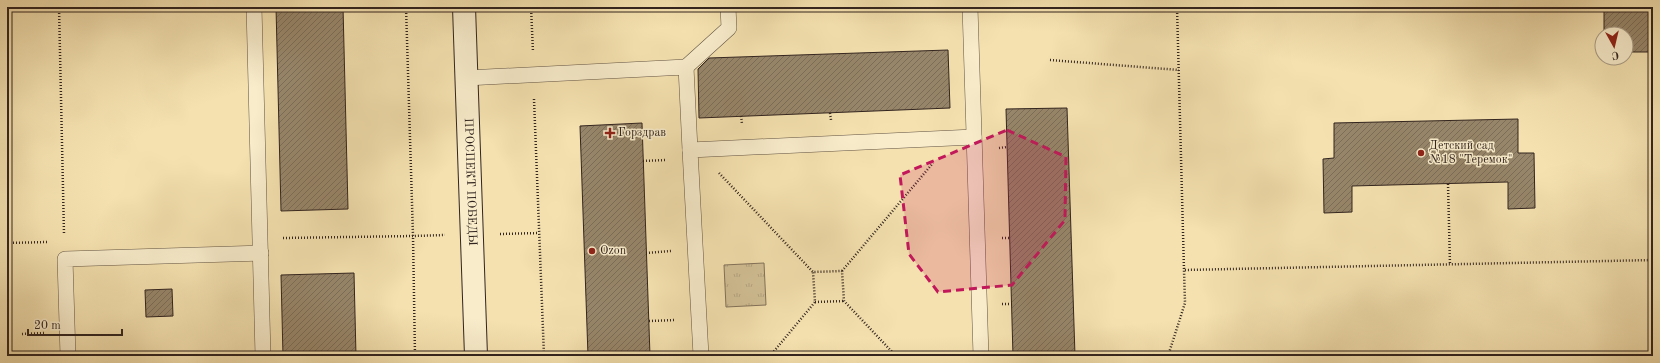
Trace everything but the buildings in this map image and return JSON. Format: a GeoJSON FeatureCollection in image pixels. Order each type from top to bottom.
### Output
{"type":"FeatureCollection","features":[{"type":"Feature","properties":{"kind":"main road","name":"ПРОСПЕКТ ПОБЕДЫ"},"geometry":{"type":"LineString","coordinates":[[464,7],[476,356]]}},
{"type":"Feature","properties":{"kind":"lane"},"geometry":{"type":"LineString","coordinates":[[254,7],[263,356]]}},
{"type":"Feature","properties":{"kind":"lane"},"geometry":{"type":"LineString","coordinates":[[466,78],[686,67],[729,28],[728,7]]}},
{"type":"Feature","properties":{"kind":"lane"},"geometry":{"type":"LineString","coordinates":[[970,7],[982,356]]}},
{"type":"Feature","properties":{"kind":"lane"},"geometry":{"type":"LineString","coordinates":[[686,67],[693,150],[701,356]]}},
{"type":"Feature","properties":{"kind":"lane"},"geometry":{"type":"LineString","coordinates":[[693,150],[974,137]]}},
{"type":"Feature","properties":{"kind":"lane"},"geometry":{"type":"LineString","coordinates":[[68,356],[65,259],[261,253]]}},
{"type":"Feature","properties":{"kind":"path"},"geometry":{"type":"LineString","coordinates":[[59,7],[65,259]]}},
{"type":"Feature","properties":{"kind":"path"},"geometry":{"type":"LineString","coordinates":[[406,7],[415,356]]}},
{"type":"Feature","properties":{"kind":"path"},"geometry":{"type":"LineString","coordinates":[[531,7],[544,356]]}},
{"type":"Feature","properties":{"kind":"path"},"geometry":{"type":"LineString","coordinates":[[1168,356],[1185,303],[1177,7]]}},
{"type":"Feature","properties":{"kind":"path"},"geometry":{"type":"LineString","coordinates":[[1050,60],[1179,70]]}},
{"type":"Feature","properties":{"kind":"path"},"geometry":{"type":"LineString","coordinates":[[896,356],[844,301],[842,271],[954,138]]}},
{"type":"Feature","properties":{"kind":"path"},"geometry":{"type":"LineString","coordinates":[[693,150],[813,272],[815,302],[770,356]]}},
{"type":"Feature","properties":{"kind":"path"},"geometry":{"type":"LineString","coordinates":[[1448,184],[1450,265]]}},
{"type":"Feature","properties":{"kind":"path"},"geometry":{"type":"LineString","coordinates":[[260,238],[539,233]]}},
{"type":"Feature","properties":{"kind":"path"},"geometry":{"type":"LineString","coordinates":[[7,243],[64,242]]}},
{"type":"Feature","properties":{"kind":"path"},"geometry":{"type":"LineString","coordinates":[[1184,270],[1653,260]]}},
{"type":"Feature","properties":{"kind":"path"},"geometry":{"type":"LineString","coordinates":[[813,272],[842,271]]}},
{"type":"Feature","properties":{"kind":"path"},"geometry":{"type":"LineString","coordinates":[[815,302],[844,301]]}},
{"type":"Feature","properties":{"kind":"highlighted area"},"geometry":{"type":"Polygon","coordinates":[[[1007,130],[1066,157],[1065,220],[1012,285],[938,292],[909,254],[900,175],[1007,130]]]}},
{"type":"Feature","properties":{"kind":"green space"},"geometry":{"type":"Polygon","coordinates":[[[764,263],[766,305],[726,307],[724,265],[764,263]]]}},
{"type":"Feature","properties":{"kind":"place","name":"Горздрав"},"geometry":{"type":"Point","coordinates":[610,133]}},
{"type":"Feature","properties":{"kind":"place","name":"Детский сад №18 \"Теремок\""},"geometry":{"type":"Point","coordinates":[1421,153]}},
{"type":"Feature","properties":{"kind":"place","name":"Ozon"},"geometry":{"type":"Point","coordinates":[592,251]}}]}
